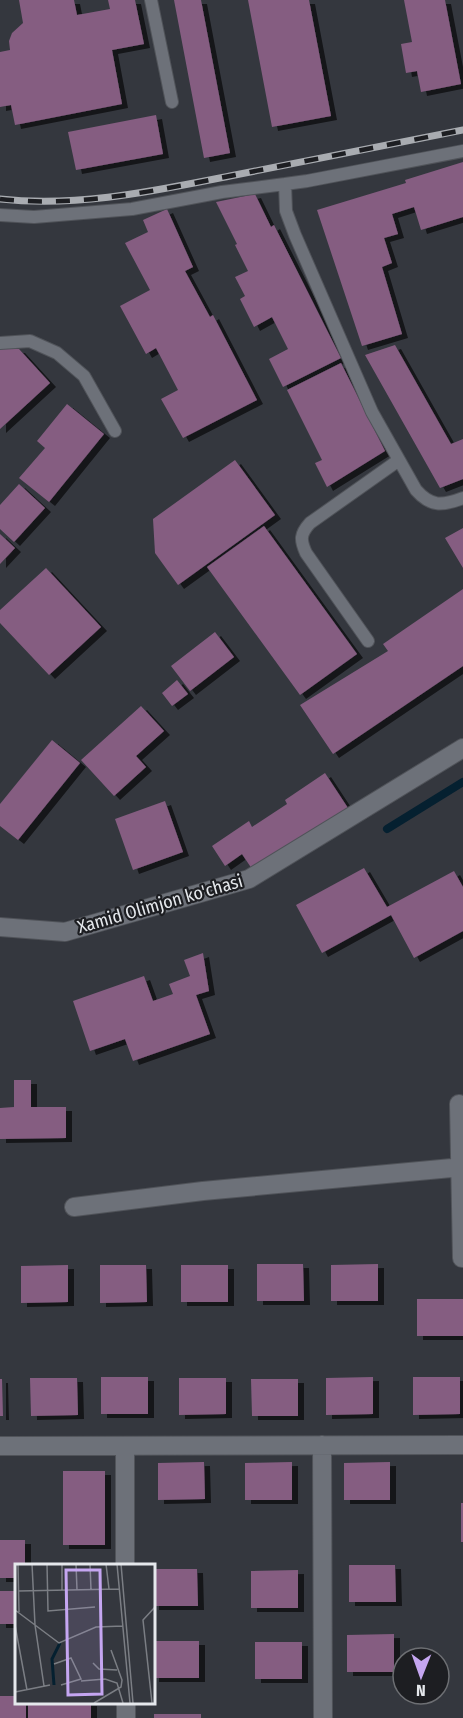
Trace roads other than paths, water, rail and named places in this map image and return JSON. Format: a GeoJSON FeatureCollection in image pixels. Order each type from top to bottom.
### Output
{"type":"FeatureCollection","features":[{"type":"Feature","properties":{"kind":"street","name":"Xamid Olimjon ko'chasi"},"geometry":{"type":"LineString","coordinates":[[0,927],[65,932],[249,879],[463,748]]}},
{"type":"Feature","properties":{"kind":"street"},"geometry":{"type":"LineString","coordinates":[[459,1104],[462,1258]]}},
{"type":"Feature","properties":{"kind":"street"},"geometry":{"type":"LineString","coordinates":[[74,1208],[203,1191],[462,1167]]}},
{"type":"Feature","properties":{"kind":"street"},"geometry":{"type":"LineString","coordinates":[[322,1445],[323,1718]]}},
{"type":"Feature","properties":{"kind":"street"},"geometry":{"type":"LineString","coordinates":[[0,1446],[463,1445]]}},
{"type":"Feature","properties":{"kind":"street"},"geometry":{"type":"LineString","coordinates":[[124,1446],[125,1564]]}},
{"type":"Feature","properties":{"kind":"lane"},"geometry":{"type":"LineString","coordinates":[[151,0],[172,102]]}},
{"type":"Feature","properties":{"kind":"lane"},"geometry":{"type":"LineString","coordinates":[[0,215],[34,217],[132,209],[222,192],[307,181],[463,151]]}},
{"type":"Feature","properties":{"kind":"lane"},"geometry":{"type":"LineString","coordinates":[[285,184],[285,211],[295,235],[372,412],[416,490],[424,500],[437,505],[463,498]]}},
{"type":"Feature","properties":{"kind":"lane"},"geometry":{"type":"LineString","coordinates":[[0,343],[30,341],[57,353],[84,376],[115,431]]}},
{"type":"Feature","properties":{"kind":"lane"},"geometry":{"type":"LineString","coordinates":[[368,641],[306,553],[301,541],[303,531],[310,523],[399,460]]}},
{"type":"Feature","properties":{"kind":"waterway"},"geometry":{"type":"LineString","coordinates":[[387,829],[463,782]]}},
{"type":"Feature","properties":{"kind":"railway"},"geometry":{"type":"LineString","coordinates":[[0,199],[59,201],[118,196],[463,130]]}}]}
